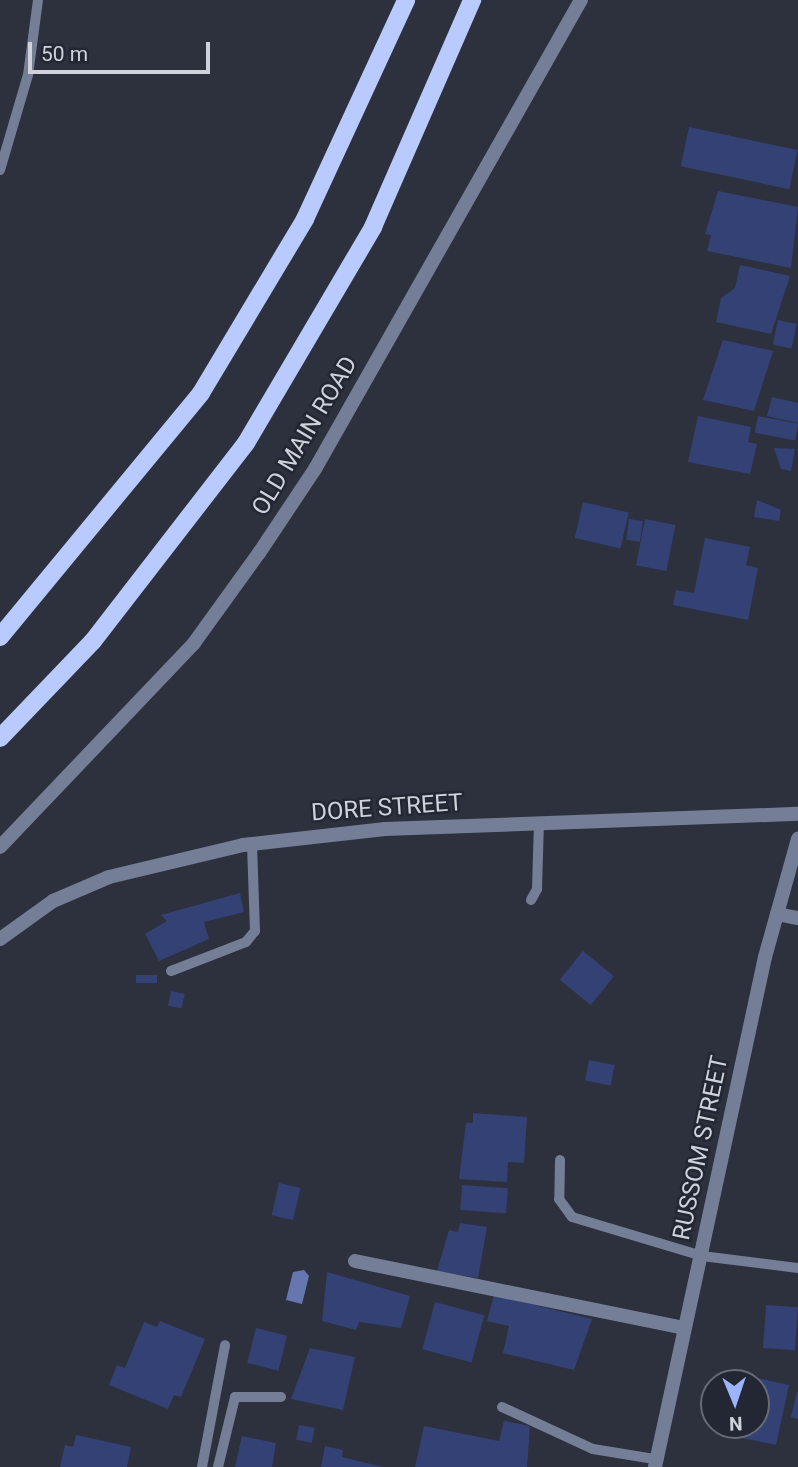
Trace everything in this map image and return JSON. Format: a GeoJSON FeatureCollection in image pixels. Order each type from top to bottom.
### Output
{"type":"FeatureCollection","features":[{"type":"Feature","properties":{"kind":"main road"},"geometry":{"type":"LineString","coordinates":[[0,637],[201,393],[311,208],[407,0]]}},
{"type":"Feature","properties":{"kind":"main road"},"geometry":{"type":"LineString","coordinates":[[0,738],[93,641],[246,443],[373,228],[472,0]]}},
{"type":"Feature","properties":{"kind":"street","name":"OLD MAIN ROAD"},"geometry":{"type":"LineString","coordinates":[[0,847],[194,643],[259,553],[315,469],[581,0]]}},
{"type":"Feature","properties":{"kind":"street","name":"DORE STREET"},"geometry":{"type":"LineString","coordinates":[[0,939],[53,901],[109,877],[252,844],[385,829],[798,814]]}},
{"type":"Feature","properties":{"kind":"street","name":"RUSSOM STREET"},"geometry":{"type":"LineString","coordinates":[[655,1463],[777,914],[798,839]]}},
{"type":"Feature","properties":{"kind":"street"},"geometry":{"type":"LineString","coordinates":[[777,914],[798,918]]}},
{"type":"Feature","properties":{"kind":"street"},"geometry":{"type":"LineString","coordinates":[[355,1261],[684,1328]]}},
{"type":"Feature","properties":{"kind":"lane"},"geometry":{"type":"LineString","coordinates":[[0,170],[28,75],[38,0]]}},
{"type":"Feature","properties":{"kind":"lane"},"geometry":{"type":"LineString","coordinates":[[531,900],[537,888],[539,822]]}},
{"type":"Feature","properties":{"kind":"lane"},"geometry":{"type":"LineString","coordinates":[[171,971],[246,942],[255,931],[259,916],[252,844]]}},
{"type":"Feature","properties":{"kind":"lane"},"geometry":{"type":"LineString","coordinates":[[560,1160],[562,1210],[702,1256],[798,1268]]}},
{"type":"Feature","properties":{"kind":"lane"},"geometry":{"type":"LineString","coordinates":[[202,1467],[225,1345]]}},
{"type":"Feature","properties":{"kind":"lane"},"geometry":{"type":"LineString","coordinates":[[218,1467],[235,1397],[281,1397]]}},
{"type":"Feature","properties":{"kind":"lane"},"geometry":{"type":"LineString","coordinates":[[502,1407],[593,1449],[655,1463]]}},
{"type":"Feature","properties":{"kind":"water"},"geometry":{"type":"Polygon","coordinates":[[[304,1270],[309,1276],[302,1304],[286,1300],[293,1272],[304,1270]]]}},
{"type":"Feature","properties":{"kind":"building"},"geometry":{"type":"Polygon","coordinates":[[[689,127],[798,150],[789,189],[681,166],[689,127]]]}},
{"type":"Feature","properties":{"kind":"building"},"geometry":{"type":"Polygon","coordinates":[[[718,191],[798,207],[791,268],[707,251],[711,235],[705,234],[718,191]]]}},
{"type":"Feature","properties":{"kind":"building"},"geometry":{"type":"Polygon","coordinates":[[[740,265],[790,276],[771,334],[716,322],[721,298],[735,288],[740,265]]]}},
{"type":"Feature","properties":{"kind":"building"},"geometry":{"type":"Polygon","coordinates":[[[778,320],[797,324],[791,348],[773,344],[778,320]]]}},
{"type":"Feature","properties":{"kind":"building"},"geometry":{"type":"Polygon","coordinates":[[[723,340],[773,351],[754,411],[703,400],[723,340]]]}},
{"type":"Feature","properties":{"kind":"building"},"geometry":{"type":"Polygon","coordinates":[[[772,397],[798,403],[798,423],[767,416],[772,397]]]}},
{"type":"Feature","properties":{"kind":"building"},"geometry":{"type":"Polygon","coordinates":[[[698,416],[751,427],[748,442],[757,444],[750,474],[688,462],[698,416]]]}},
{"type":"Feature","properties":{"kind":"building"},"geometry":{"type":"Polygon","coordinates":[[[758,416],[798,424],[795,441],[755,433],[758,416]]]}},
{"type":"Feature","properties":{"kind":"building"},"geometry":{"type":"Polygon","coordinates":[[[774,448],[795,449],[791,471],[781,469],[774,448]]]}},
{"type":"Feature","properties":{"kind":"building"},"geometry":{"type":"Polygon","coordinates":[[[757,500],[781,510],[779,521],[754,517],[757,500]]]}},
{"type":"Feature","properties":{"kind":"building"},"geometry":{"type":"Polygon","coordinates":[[[583,502],[629,513],[620,549],[575,538],[583,502]]]}},
{"type":"Feature","properties":{"kind":"building"},"geometry":{"type":"Polygon","coordinates":[[[629,519],[643,521],[640,542],[626,540],[629,519]]]}},
{"type":"Feature","properties":{"kind":"building"},"geometry":{"type":"Polygon","coordinates":[[[645,519],[675,525],[666,571],[636,565],[645,519]]]}},
{"type":"Feature","properties":{"kind":"building"},"geometry":{"type":"Polygon","coordinates":[[[705,538],[750,547],[746,565],[758,568],[748,620],[673,605],[676,590],[694,593],[705,538]]]}},
{"type":"Feature","properties":{"kind":"building"},"geometry":{"type":"Polygon","coordinates":[[[240,893],[244,912],[204,922],[209,939],[159,961],[145,934],[167,921],[161,915],[240,893]]]}},
{"type":"Feature","properties":{"kind":"building"},"geometry":{"type":"Polygon","coordinates":[[[583,951],[614,976],[591,1005],[560,980],[583,951]]]}},
{"type":"Feature","properties":{"kind":"building"},"geometry":{"type":"Polygon","coordinates":[[[136,975],[157,975],[157,983],[136,983],[136,975]]]}},
{"type":"Feature","properties":{"kind":"building"},"geometry":{"type":"Polygon","coordinates":[[[171,991],[185,994],[182,1009],[168,1006],[171,991]]]}},
{"type":"Feature","properties":{"kind":"building"},"geometry":{"type":"Polygon","coordinates":[[[589,1060],[615,1065],[611,1086],[585,1081],[589,1060]]]}},
{"type":"Feature","properties":{"kind":"building"},"geometry":{"type":"Polygon","coordinates":[[[473,1113],[527,1117],[524,1163],[508,1162],[507,1182],[459,1179],[466,1123],[473,1123],[473,1113]]]}},
{"type":"Feature","properties":{"kind":"building"},"geometry":{"type":"Polygon","coordinates":[[[279,1183],[300,1188],[293,1220],[272,1215],[279,1183]]]}},
{"type":"Feature","properties":{"kind":"building"},"geometry":{"type":"Polygon","coordinates":[[[462,1185],[508,1188],[506,1213],[460,1210],[462,1185]]]}},
{"type":"Feature","properties":{"kind":"building"},"geometry":{"type":"Polygon","coordinates":[[[460,1223],[487,1227],[478,1278],[437,1271],[449,1230],[458,1232],[460,1223]]]}},
{"type":"Feature","properties":{"kind":"building"},"geometry":{"type":"Polygon","coordinates":[[[327,1272],[410,1296],[401,1328],[359,1322],[356,1330],[322,1321],[327,1272]]]}},
{"type":"Feature","properties":{"kind":"building"},"geometry":{"type":"Polygon","coordinates":[[[494,1295],[592,1319],[574,1370],[503,1353],[509,1326],[487,1321],[494,1295]]]}},
{"type":"Feature","properties":{"kind":"building"},"geometry":{"type":"Polygon","coordinates":[[[435,1302],[484,1315],[472,1363],[422,1349],[435,1302]]]}},
{"type":"Feature","properties":{"kind":"building"},"geometry":{"type":"Polygon","coordinates":[[[766,1305],[798,1307],[795,1350],[763,1348],[766,1305]]]}},
{"type":"Feature","properties":{"kind":"building"},"geometry":{"type":"Polygon","coordinates":[[[160,1321],[205,1339],[181,1397],[174,1395],[168,1409],[109,1385],[117,1365],[125,1368],[144,1322],[157,1327],[160,1321]]]}},
{"type":"Feature","properties":{"kind":"building"},"geometry":{"type":"Polygon","coordinates":[[[256,1328],[287,1336],[278,1371],[247,1363],[256,1328]]]}},
{"type":"Feature","properties":{"kind":"building"},"geometry":{"type":"Polygon","coordinates":[[[310,1348],[355,1357],[343,1410],[291,1399],[310,1348]]]}},
{"type":"Feature","properties":{"kind":"building"},"geometry":{"type":"Polygon","coordinates":[[[770,1381],[789,1385],[776,1445],[747,1439],[770,1439],[770,1381]]]}},
{"type":"Feature","properties":{"kind":"building"},"geometry":{"type":"Polygon","coordinates":[[[798,1392],[798,1419],[791,1417],[798,1392]]]}},
{"type":"Feature","properties":{"kind":"building"},"geometry":{"type":"Polygon","coordinates":[[[504,1421],[530,1426],[527,1467],[415,1467],[424,1426],[499,1441],[504,1421]]]}},
{"type":"Feature","properties":{"kind":"building"},"geometry":{"type":"Polygon","coordinates":[[[299,1425],[315,1428],[312,1443],[296,1440],[299,1425]]]}},
{"type":"Feature","properties":{"kind":"building"},"geometry":{"type":"Polygon","coordinates":[[[76,1435],[131,1447],[127,1467],[60,1467],[65,1445],[73,1447],[76,1435]]]}},
{"type":"Feature","properties":{"kind":"building"},"geometry":{"type":"Polygon","coordinates":[[[242,1436],[276,1443],[272,1467],[235,1467],[242,1436]]]}},
{"type":"Feature","properties":{"kind":"building"},"geometry":{"type":"Polygon","coordinates":[[[325,1446],[343,1450],[342,1457],[383,1467],[321,1467],[325,1446]]]}}]}
